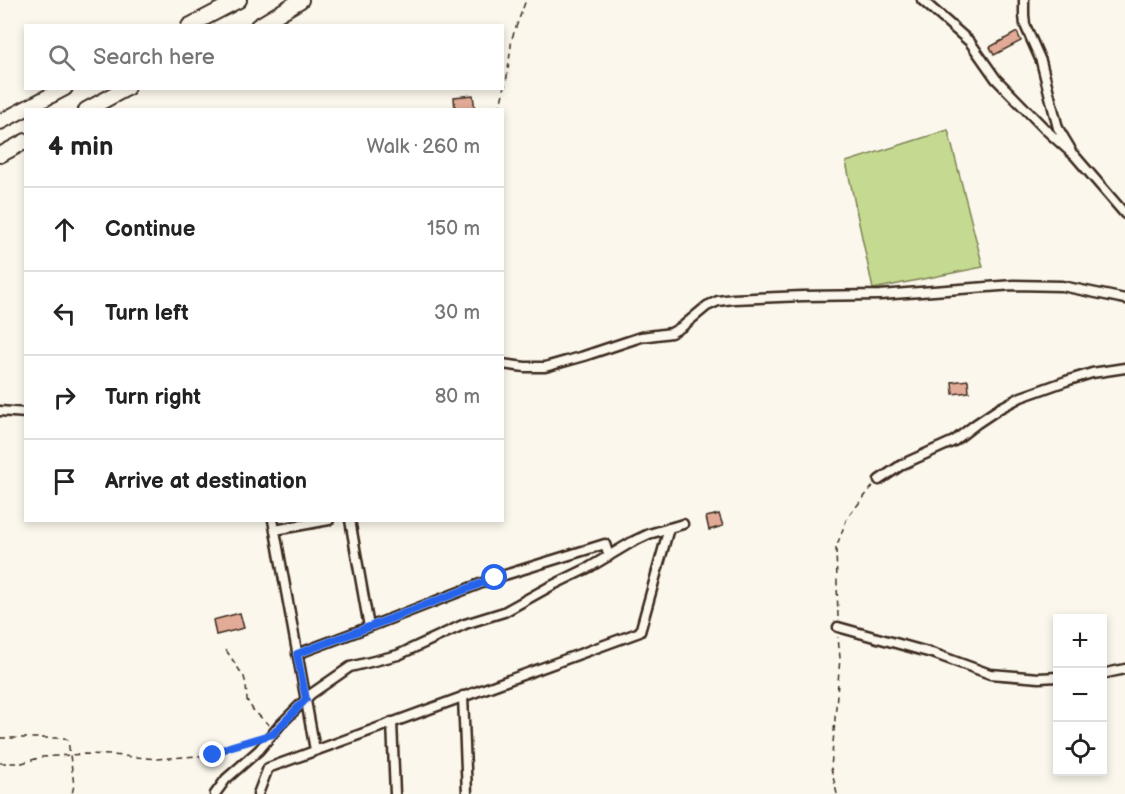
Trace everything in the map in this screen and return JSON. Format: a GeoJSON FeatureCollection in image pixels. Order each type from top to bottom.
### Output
{"type":"FeatureCollection","features":[{"type":"Feature","properties":{"kind":"highway"},"geometry":{"type":"LineString","coordinates":[[193,24],[239,0]]}},
{"type":"Feature","properties":{"kind":"highway"},"geometry":{"type":"LineString","coordinates":[[261,24],[301,0]]}},
{"type":"Feature","properties":{"kind":"highway"},"geometry":{"type":"LineString","coordinates":[[27,108],[61,90]]}},
{"type":"Feature","properties":{"kind":"highway"},"geometry":{"type":"LineString","coordinates":[[90,108],[123,90]]}},
{"type":"Feature","properties":{"kind":"highway"},"geometry":{"type":"LineString","coordinates":[[0,122],[24,109]]}},
{"type":"Feature","properties":{"kind":"highway"},"geometry":{"type":"LineString","coordinates":[[0,155],[24,142]]}},
{"type":"Feature","properties":{"kind":"street"},"geometry":{"type":"LineString","coordinates":[[922,0],[970,42],[996,79],[1075,156],[1125,214]]}},
{"type":"Feature","properties":{"kind":"street"},"geometry":{"type":"LineString","coordinates":[[1024,0],[1025,26],[1041,61],[1058,128],[1075,156]]}},
{"type":"Feature","properties":{"kind":"street"},"geometry":{"type":"LineString","coordinates":[[504,364],[544,367],[641,337],[671,333],[707,306],[718,301],[733,299],[880,295],[1014,285],[1062,286],[1125,299]]}},
{"type":"Feature","properties":{"kind":"street"},"geometry":{"type":"LineString","coordinates":[[879,480],[903,464],[954,441],[1000,408],[1021,397],[1066,381],[1125,368]]}},
{"type":"Feature","properties":{"kind":"street"},"geometry":{"type":"LineString","coordinates":[[0,411],[24,413]]}},
{"type":"Feature","properties":{"kind":"street"},"geometry":{"type":"LineString","coordinates":[[273,522],[315,750]]}},
{"type":"Feature","properties":{"kind":"street"},"geometry":{"type":"LineString","coordinates":[[274,530],[318,522]]}},
{"type":"Feature","properties":{"kind":"street"},"geometry":{"type":"LineString","coordinates":[[350,522],[369,627]]}},
{"type":"Feature","properties":{"kind":"street"},"geometry":{"type":"LineString","coordinates":[[215,794],[226,779],[259,750],[311,694],[350,667],[398,655],[465,624],[504,612],[649,534],[683,524]]}},
{"type":"Feature","properties":{"kind":"street"},"geometry":{"type":"LineString","coordinates":[[258,794],[268,768],[639,632],[669,528]]}},
{"type":"Feature","properties":{"kind":"street"},"geometry":{"type":"LineString","coordinates":[[297,654],[495,578],[582,550],[605,544],[609,556]]}},
{"type":"Feature","properties":{"kind":"street"},"geometry":{"type":"LineString","coordinates":[[838,627],[935,654],[990,674],[1053,677]]}},
{"type":"Feature","properties":{"kind":"street"},"geometry":{"type":"LineString","coordinates":[[1107,673],[1125,669]]}},
{"type":"Feature","properties":{"kind":"street"},"geometry":{"type":"LineString","coordinates":[[463,696],[467,794]]}},
{"type":"Feature","properties":{"kind":"street"},"geometry":{"type":"LineString","coordinates":[[392,722],[394,794]]}},
{"type":"Feature","properties":{"kind":"path"},"geometry":{"type":"LineString","coordinates":[[504,89],[512,38],[526,0]]}},
{"type":"Feature","properties":{"kind":"path"},"geometry":{"type":"LineString","coordinates":[[499,108],[504,90]]}},
{"type":"Feature","properties":{"kind":"path"},"geometry":{"type":"LineString","coordinates":[[0,763],[22,764],[42,757],[71,755],[112,755],[158,759],[213,755],[229,747],[273,734],[268,724],[253,710],[247,700],[244,677],[226,650]]}},
{"type":"Feature","properties":{"kind":"path"},"geometry":{"type":"LineString","coordinates":[[0,738],[64,738],[68,740],[74,785],[72,794]]}},
{"type":"Feature","properties":{"kind":"green space"},"geometry":{"type":"Polygon","coordinates":[[[948,130],[983,267],[873,289],[846,162],[948,130]]]}},
{"type":"Feature","properties":{"kind":"building"},"geometry":{"type":"Polygon","coordinates":[[[1017,32],[1021,41],[994,55],[990,47],[1017,32]]]}},
{"type":"Feature","properties":{"kind":"building"},"geometry":{"type":"Polygon","coordinates":[[[473,95],[475,108],[455,108],[454,97],[473,95]]]}},
{"type":"Feature","properties":{"kind":"building"},"geometry":{"type":"Polygon","coordinates":[[[968,380],[969,392],[953,394],[952,382],[968,380]]]}},
{"type":"Feature","properties":{"kind":"building"},"geometry":{"type":"Polygon","coordinates":[[[719,514],[723,526],[709,530],[706,517],[719,514]]]}},
{"type":"Feature","properties":{"kind":"building"},"geometry":{"type":"Polygon","coordinates":[[[240,613],[244,628],[216,635],[213,620],[240,613]]]}},
{"type":"Feature","properties":{"kind":"route"},"geometry":{"type":"LineString","coordinates":[[213,755],[229,747],[273,734],[306,699],[297,654],[495,578]]}}]}
